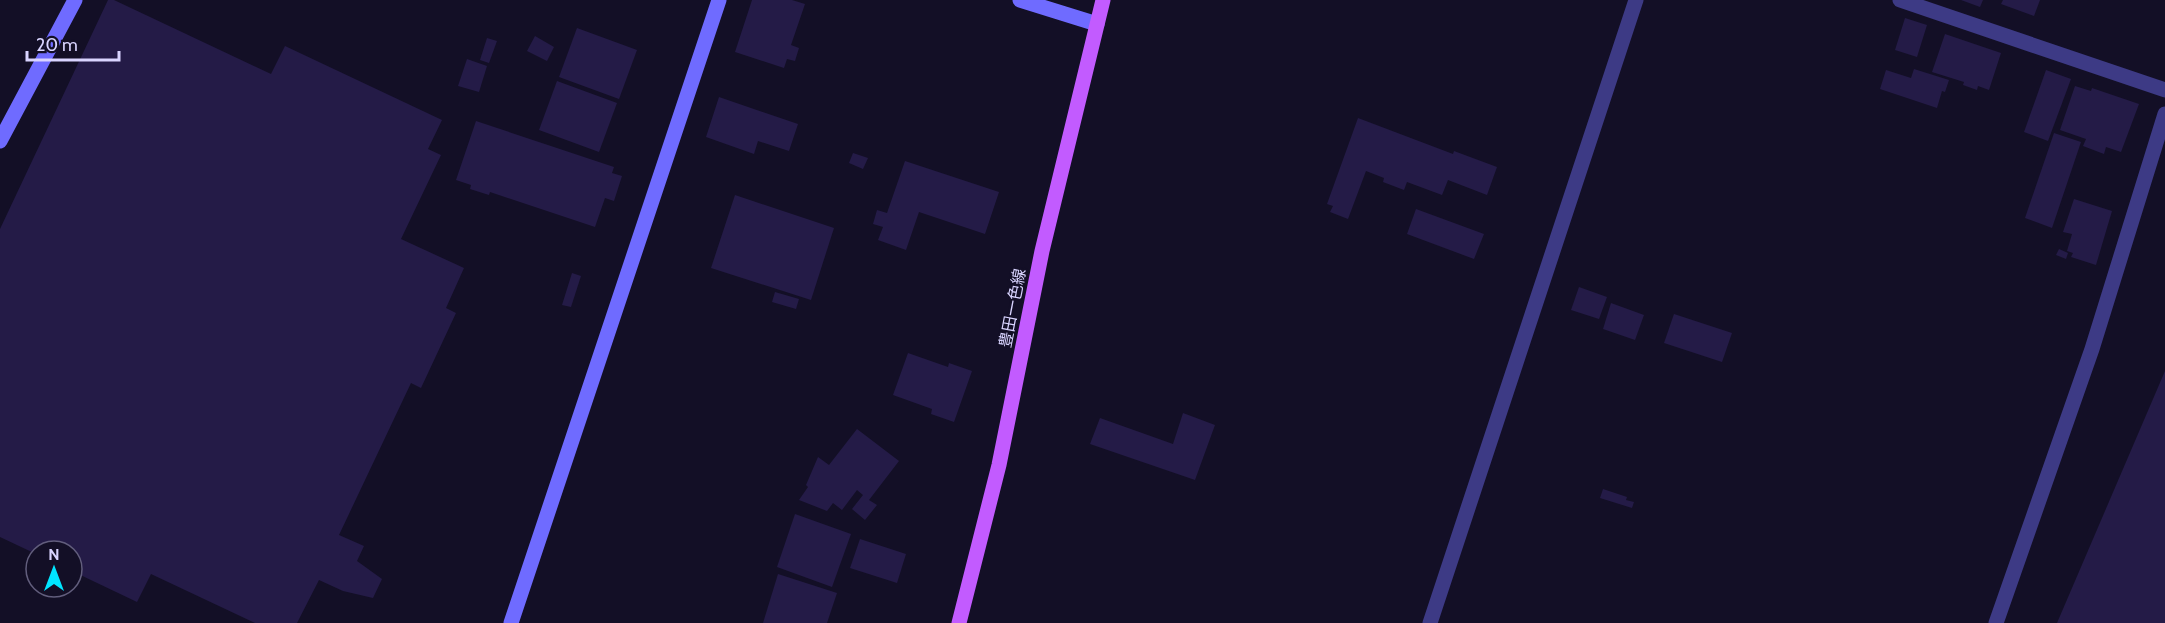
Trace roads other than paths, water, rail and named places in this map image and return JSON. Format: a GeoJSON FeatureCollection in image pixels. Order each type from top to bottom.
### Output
{"type":"FeatureCollection","features":[{"type":"Feature","properties":{"kind":"main road","name":"豊田一色線"},"geometry":{"type":"LineString","coordinates":[[960,623],[999,465],[1042,251],[1103,0]]}},
{"type":"Feature","properties":{"kind":"street"},"geometry":{"type":"LineString","coordinates":[[0,141],[75,0]]}},
{"type":"Feature","properties":{"kind":"street"},"geometry":{"type":"LineString","coordinates":[[510,623],[719,0]]}},
{"type":"Feature","properties":{"kind":"street"},"geometry":{"type":"LineString","coordinates":[[1020,0],[1097,24]]}},
{"type":"Feature","properties":{"kind":"street"},"geometry":{"type":"LineString","coordinates":[[1430,623],[1636,0]]}},
{"type":"Feature","properties":{"kind":"street"},"geometry":{"type":"LineString","coordinates":[[1900,0],[2165,90]]}},
{"type":"Feature","properties":{"kind":"street"},"geometry":{"type":"LineString","coordinates":[[1996,623],[2092,349],[2165,114]]}}]}
